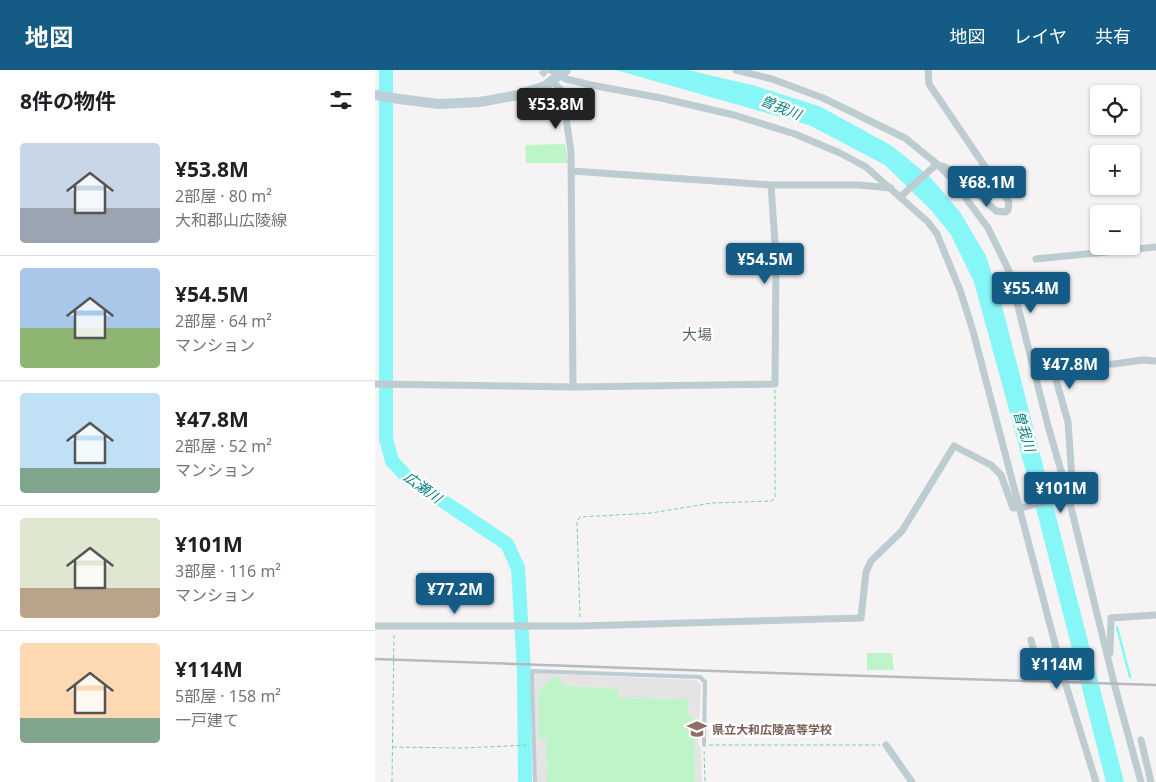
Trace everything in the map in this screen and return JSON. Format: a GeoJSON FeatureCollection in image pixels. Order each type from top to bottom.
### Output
{"type":"FeatureCollection","features":[{"type":"Feature","properties":{"kind":"main road"},"geometry":{"type":"LineString","coordinates":[[377,96],[439,104],[480,102],[518,96],[545,86],[559,74]]}},
{"type":"Feature","properties":{"kind":"street"},"geometry":{"type":"LineString","coordinates":[[736,70],[772,79],[823,98],[905,138],[935,166],[951,177],[988,228],[1009,271],[1141,782]]}},
{"type":"Feature","properties":{"kind":"street"},"geometry":{"type":"LineString","coordinates":[[928,70],[929,84],[1009,202],[1008,210],[1005,212],[996,211],[953,171],[935,166]]}},
{"type":"Feature","properties":{"kind":"street"},"geometry":{"type":"LineString","coordinates":[[573,387],[572,171],[571,152],[559,74],[591,85],[661,98],[734,115],[795,134],[840,153],[866,167],[902,196],[928,222],[937,234],[960,290],[1022,507],[1064,675],[1096,782]]}},
{"type":"Feature","properties":{"kind":"street"},"geometry":{"type":"LineString","coordinates":[[902,196],[935,166]]}},
{"type":"Feature","properties":{"kind":"street"},"geometry":{"type":"LineString","coordinates":[[572,171],[771,185],[859,185],[891,188]]}},
{"type":"Feature","properties":{"kind":"street"},"geometry":{"type":"LineString","coordinates":[[375,384],[573,387],[775,384],[776,259],[771,185]]}},
{"type":"Feature","properties":{"kind":"street"},"geometry":{"type":"LineString","coordinates":[[1036,259],[1156,247]]}},
{"type":"Feature","properties":{"kind":"street"},"geometry":{"type":"LineString","coordinates":[[375,626],[580,626],[861,618],[866,572],[871,561],[902,531],[955,446],[991,465],[1001,475],[1013,508],[1066,495],[1073,492],[1068,422],[1053,369],[1059,366],[1114,364],[1142,360],[1156,361]]}},
{"type":"Feature","properties":{"kind":"street"},"geometry":{"type":"LineString","coordinates":[[1110,661],[1111,618],[1156,616]]}},
{"type":"Feature","properties":{"kind":"street"},"geometry":{"type":"LineString","coordinates":[[1031,640],[1034,652],[1057,664],[1064,675]]}},
{"type":"Feature","properties":{"kind":"street"},"geometry":{"type":"LineString","coordinates":[[1141,740],[1151,782]]}},
{"type":"Feature","properties":{"kind":"street"},"geometry":{"type":"LineString","coordinates":[[885,745],[912,782]]}},
{"type":"Feature","properties":{"kind":"lane"},"geometry":{"type":"LineString","coordinates":[[535,782],[532,671],[700,677],[705,682],[704,745]]}},
{"type":"Feature","properties":{"kind":"path"},"geometry":{"type":"LineString","coordinates":[[580,626],[577,522],[580,517],[651,513],[712,503],[772,501],[775,497],[775,384]]}},
{"type":"Feature","properties":{"kind":"path"},"geometry":{"type":"LineString","coordinates":[[392,782],[394,626]]}},
{"type":"Feature","properties":{"kind":"path"},"geometry":{"type":"LineString","coordinates":[[392,747],[463,748],[534,745]]}},
{"type":"Feature","properties":{"kind":"path"},"geometry":{"type":"LineString","coordinates":[[705,782],[704,745],[885,745]]}},
{"type":"Feature","properties":{"kind":"shaded area","name":"県立大和広陵高等学校"},"geometry":{"type":"Polygon","coordinates":[[[534,673],[696,680],[701,685],[698,743],[701,748],[702,782],[695,782],[694,719],[688,713],[689,699],[618,698],[618,689],[561,685],[552,678],[540,739],[546,739],[547,782],[537,782],[534,673]]]}},
{"type":"Feature","properties":{"kind":"green space"},"geometry":{"type":"Polygon","coordinates":[[[565,144],[568,163],[526,163],[525,145],[565,144]]]}},
{"type":"Feature","properties":{"kind":"green space"},"geometry":{"type":"Polygon","coordinates":[[[867,653],[892,653],[894,670],[867,670],[867,653]]]}},
{"type":"Feature","properties":{"kind":"green space"},"geometry":{"type":"Polygon","coordinates":[[[552,678],[561,678],[561,685],[618,689],[618,698],[689,699],[688,713],[694,719],[695,782],[547,782],[546,739],[539,739],[539,691],[552,678]]]}},
{"type":"Feature","properties":{"kind":"water","name":"曽我川"},"geometry":{"type":"Polygon","coordinates":[[[616,70],[688,70],[756,86],[821,107],[892,146],[931,178],[960,212],[986,256],[1001,302],[1124,782],[1106,782],[1037,512],[974,282],[951,235],[932,211],[885,165],[809,125],[616,70]]]}},
{"type":"Feature","properties":{"kind":"waterway","name":"広瀬川"},"geometry":{"type":"LineString","coordinates":[[386,70],[386,439],[392,461],[407,477],[507,544],[518,568],[524,671],[525,782]]}},
{"type":"Feature","properties":{"kind":"waterway"},"geometry":{"type":"LineString","coordinates":[[1117,627],[1130,677]]}},
{"type":"Feature","properties":{"kind":"tunnel"},"geometry":{"type":"LineString","coordinates":[[541,70],[553,82]]}},
{"type":"Feature","properties":{"kind":"railway"},"geometry":{"type":"LineString","coordinates":[[375,659],[1156,685]]}},
{"type":"Feature","properties":{"kind":"place","name":"県立大和広陵高等学校"},"geometry":{"type":"Point","coordinates":[697,729]}},
{"type":"Feature","properties":{"kind":"district","name":"大場"},"geometry":{"type":"Point","coordinates":[697,334]}}]}
